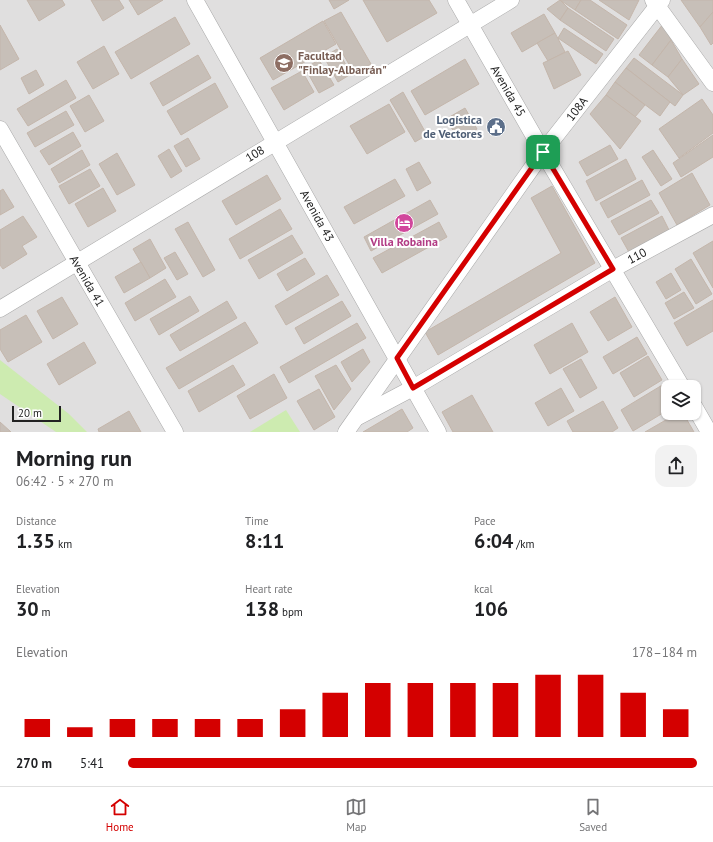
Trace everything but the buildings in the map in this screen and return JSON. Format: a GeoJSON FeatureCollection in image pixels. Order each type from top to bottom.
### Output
{"type":"FeatureCollection","features":[{"type":"Feature","properties":{"kind":"street","name":"Avenida 43"},"geometry":{"type":"LineString","coordinates":[[195,0],[438,432]]}},
{"type":"Feature","properties":{"kind":"street","name":"Avenida 45"},"geometry":{"type":"LineString","coordinates":[[456,0],[543,152],[678,380]]}},
{"type":"Feature","properties":{"kind":"street","name":"108"},"geometry":{"type":"LineString","coordinates":[[0,309],[511,0]]}},
{"type":"Feature","properties":{"kind":"street"},"geometry":{"type":"LineString","coordinates":[[657,2],[713,83]]}},
{"type":"Feature","properties":{"kind":"street","name":"108A"},"geometry":{"type":"LineString","coordinates":[[350,426],[543,152],[657,2]]}},
{"type":"Feature","properties":{"kind":"street","name":"Avenida 41"},"geometry":{"type":"LineString","coordinates":[[0,129],[176,432]]}},
{"type":"Feature","properties":{"kind":"street","name":"110"},"geometry":{"type":"LineString","coordinates":[[350,426],[613,269],[713,215]]}},
{"type":"Feature","properties":{"kind":"street"},"geometry":{"type":"LineString","coordinates":[[701,418],[709,432]]}},
{"type":"Feature","properties":{"kind":"shaded area"},"geometry":{"type":"Polygon","coordinates":[[[0,0],[713,0],[713,432],[0,432],[0,0]]]}},
{"type":"Feature","properties":{"kind":"green space"},"geometry":{"type":"Polygon","coordinates":[[[0,360],[69,414],[87,432],[56,432],[0,394],[0,360]]]}},
{"type":"Feature","properties":{"kind":"green space"},"geometry":{"type":"Polygon","coordinates":[[[286,410],[300,432],[250,432],[286,410]]]}},
{"type":"Feature","properties":{"kind":"place","name":"Facultad \"Finlay-Albarrán\""},"geometry":{"type":"Point","coordinates":[284,63]}},
{"type":"Feature","properties":{"kind":"place","name":"Logística de Vectores"},"geometry":{"type":"Point","coordinates":[496,127]}},
{"type":"Feature","properties":{"kind":"place","name":"Villa Robaina"},"geometry":{"type":"Point","coordinates":[404,223]}},
{"type":"Feature","properties":{"kind":"route"},"geometry":{"type":"LineString","coordinates":[[543,152],[613,269],[413,388],[397,358],[543,152]]}}]}
